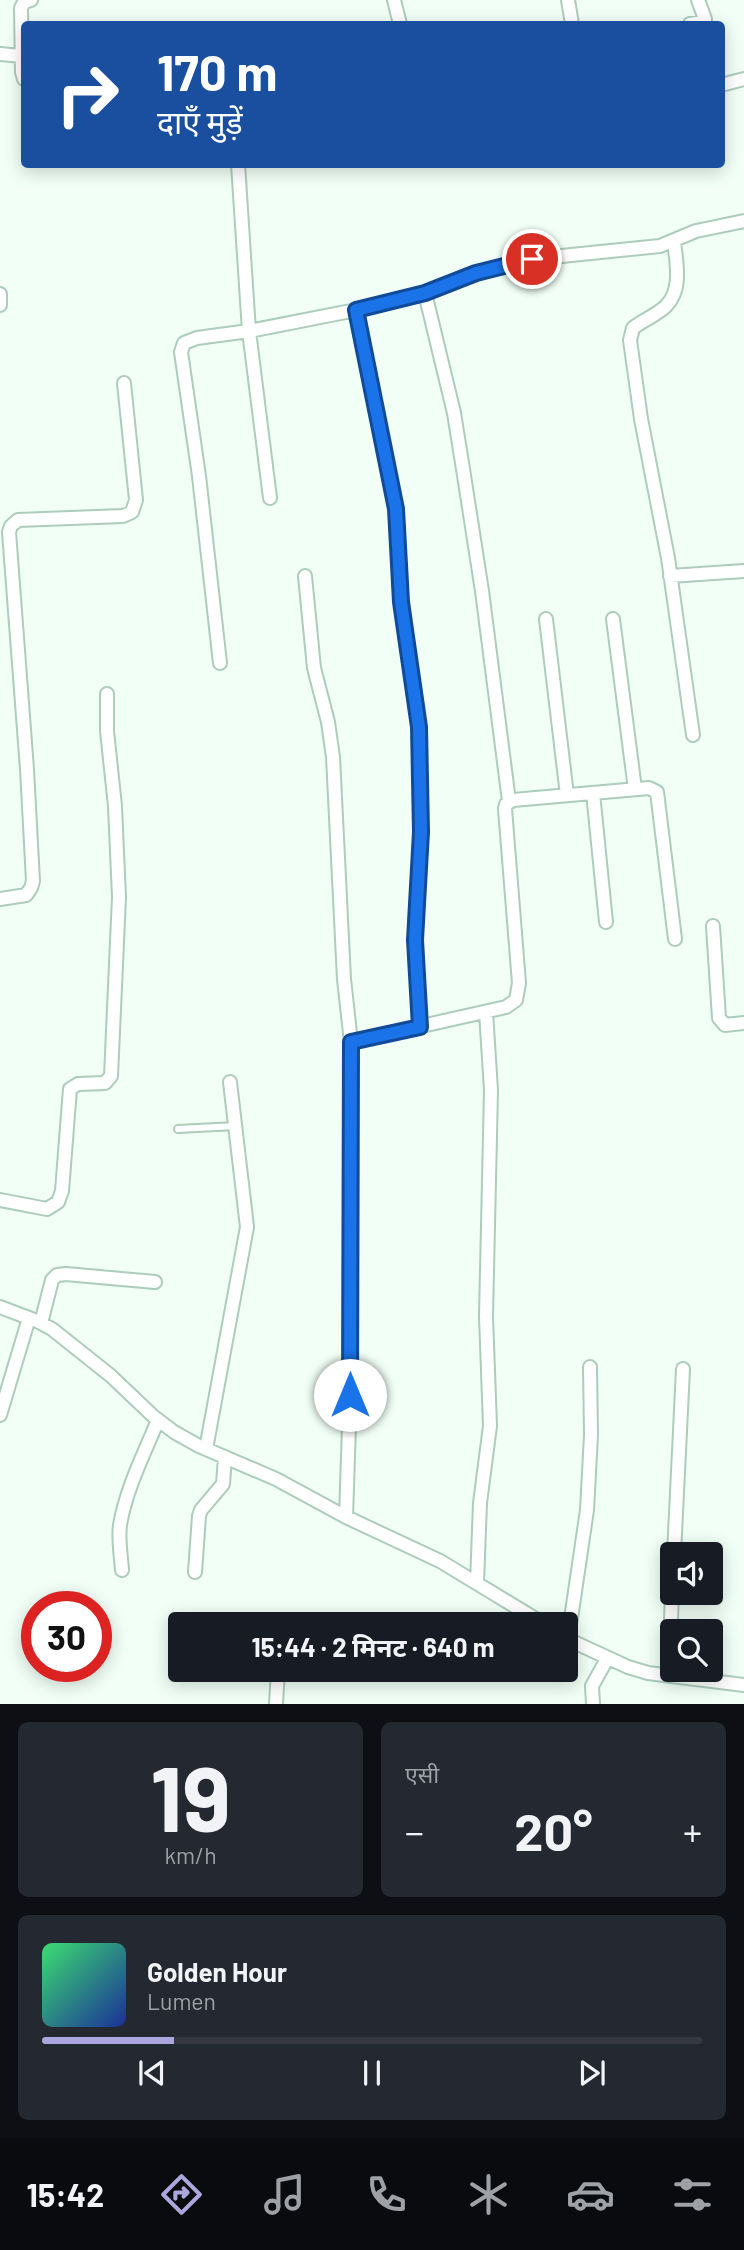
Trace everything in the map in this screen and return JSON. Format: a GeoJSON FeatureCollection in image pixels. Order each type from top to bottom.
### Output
{"type":"FeatureCollection","features":[{"type":"Feature","properties":{"kind":"street"},"geometry":{"type":"LineString","coordinates":[[0,54],[21,56],[21,8],[24,2],[31,0]]}},
{"type":"Feature","properties":{"kind":"street"},"geometry":{"type":"LineString","coordinates":[[394,0],[399,21]]}},
{"type":"Feature","properties":{"kind":"street"},"geometry":{"type":"LineString","coordinates":[[568,0],[572,21]]}},
{"type":"Feature","properties":{"kind":"street"},"geometry":{"type":"LineString","coordinates":[[698,0],[704,21]]}},
{"type":"Feature","properties":{"kind":"street"},"geometry":{"type":"LineString","coordinates":[[725,84],[744,79]]}},
{"type":"Feature","properties":{"kind":"street"},"geometry":{"type":"LineString","coordinates":[[238,168],[249,331],[270,498]]}},
{"type":"Feature","properties":{"kind":"street"},"geometry":{"type":"LineString","coordinates":[[220,663],[199,476],[181,352],[184,343],[356,310],[425,293],[476,273],[532,259],[660,246],[696,231],[744,221]]}},
{"type":"Feature","properties":{"kind":"street"},"geometry":{"type":"LineString","coordinates":[[674,240],[677,274],[675,293],[666,306],[633,328],[630,335],[693,735]]}},
{"type":"Feature","properties":{"kind":"street"},"geometry":{"type":"LineString","coordinates":[[351,1042],[486,1012],[512,1004],[518,994],[505,809],[509,801],[482,591],[454,413],[425,293]]}},
{"type":"Feature","properties":{"kind":"street"},"geometry":{"type":"LineString","coordinates":[[0,294],[0,305]]}},
{"type":"Feature","properties":{"kind":"street"},"geometry":{"type":"LineString","coordinates":[[356,310],[396,509],[401,602],[419,727],[421,832],[415,940],[420,1027]]}},
{"type":"Feature","properties":{"kind":"street"},"geometry":{"type":"LineString","coordinates":[[0,898],[26,895],[33,881],[9,532],[18,520],[123,516],[132,512],[136,500],[124,383]]}},
{"type":"Feature","properties":{"kind":"street"},"geometry":{"type":"LineString","coordinates":[[670,576],[744,571]]}},
{"type":"Feature","properties":{"kind":"street"},"geometry":{"type":"LineString","coordinates":[[305,576],[314,668],[328,722],[333,757],[344,979],[351,1042],[350,1382],[346,1517]]}},
{"type":"Feature","properties":{"kind":"street"},"geometry":{"type":"LineString","coordinates":[[546,618],[567,795]]}},
{"type":"Feature","properties":{"kind":"street"},"geometry":{"type":"LineString","coordinates":[[613,619],[635,789]]}},
{"type":"Feature","properties":{"kind":"street"},"geometry":{"type":"LineString","coordinates":[[0,1200],[47,1209],[58,1202],[62,1191],[71,1089],[78,1084],[105,1083],[111,1076],[119,897],[115,806],[107,731],[107,694]]}},
{"type":"Feature","properties":{"kind":"street"},"geometry":{"type":"LineString","coordinates":[[509,801],[653,789],[658,794],[675,939]]}},
{"type":"Feature","properties":{"kind":"street"},"geometry":{"type":"LineString","coordinates":[[593,793],[606,922]]}},
{"type":"Feature","properties":{"kind":"street"},"geometry":{"type":"LineString","coordinates":[[713,926],[719,1018],[725,1026],[744,1023]]}},
{"type":"Feature","properties":{"kind":"street"},"geometry":{"type":"LineString","coordinates":[[477,1583],[481,1503],[490,1426],[486,1316],[491,1090],[486,1012]]}},
{"type":"Feature","properties":{"kind":"street"},"geometry":{"type":"LineString","coordinates":[[206,1449],[247,1227],[230,1082]]}},
{"type":"Feature","properties":{"kind":"street"},"geometry":{"type":"LineString","coordinates":[[0,1415],[35,1320],[52,1280],[57,1275],[155,1282]]}},
{"type":"Feature","properties":{"kind":"street"},"geometry":{"type":"LineString","coordinates":[[0,1307],[35,1320],[74,1345],[174,1432],[276,1479],[346,1517],[440,1561],[524,1612]]}},
{"type":"Feature","properties":{"kind":"street"},"geometry":{"type":"LineString","coordinates":[[571,1612],[587,1510],[591,1456],[590,1367]]}},
{"type":"Feature","properties":{"kind":"street"},"geometry":{"type":"LineString","coordinates":[[675,1542],[683,1369]]}},
{"type":"Feature","properties":{"kind":"street"},"geometry":{"type":"LineString","coordinates":[[122,1570],[121,1521],[158,1420]]}},
{"type":"Feature","properties":{"kind":"street"},"geometry":{"type":"LineString","coordinates":[[195,1572],[199,1516],[223,1484],[225,1457]]}},
{"type":"Feature","properties":{"kind":"street"},"geometry":{"type":"LineString","coordinates":[[578,1644],[628,1667],[660,1674]]}},
{"type":"Feature","properties":{"kind":"street"},"geometry":{"type":"LineString","coordinates":[[593,1704],[592,1686],[607,1659]]}},
{"type":"Feature","properties":{"kind":"street"},"geometry":{"type":"LineString","coordinates":[[276,1704],[277,1682]]}},
{"type":"Feature","properties":{"kind":"street"},"geometry":{"type":"LineString","coordinates":[[719,1682],[744,1685]]}},
{"type":"Feature","properties":{"kind":"lane"},"geometry":{"type":"LineString","coordinates":[[178,1129],[236,1126]]}},
{"type":"Feature","properties":{"kind":"route"},"geometry":{"type":"LineString","coordinates":[[350,1395],[351,1042],[420,1027],[415,940],[421,832],[419,727],[401,602],[396,509],[356,310],[425,293],[476,273],[532,259]]}}]}
